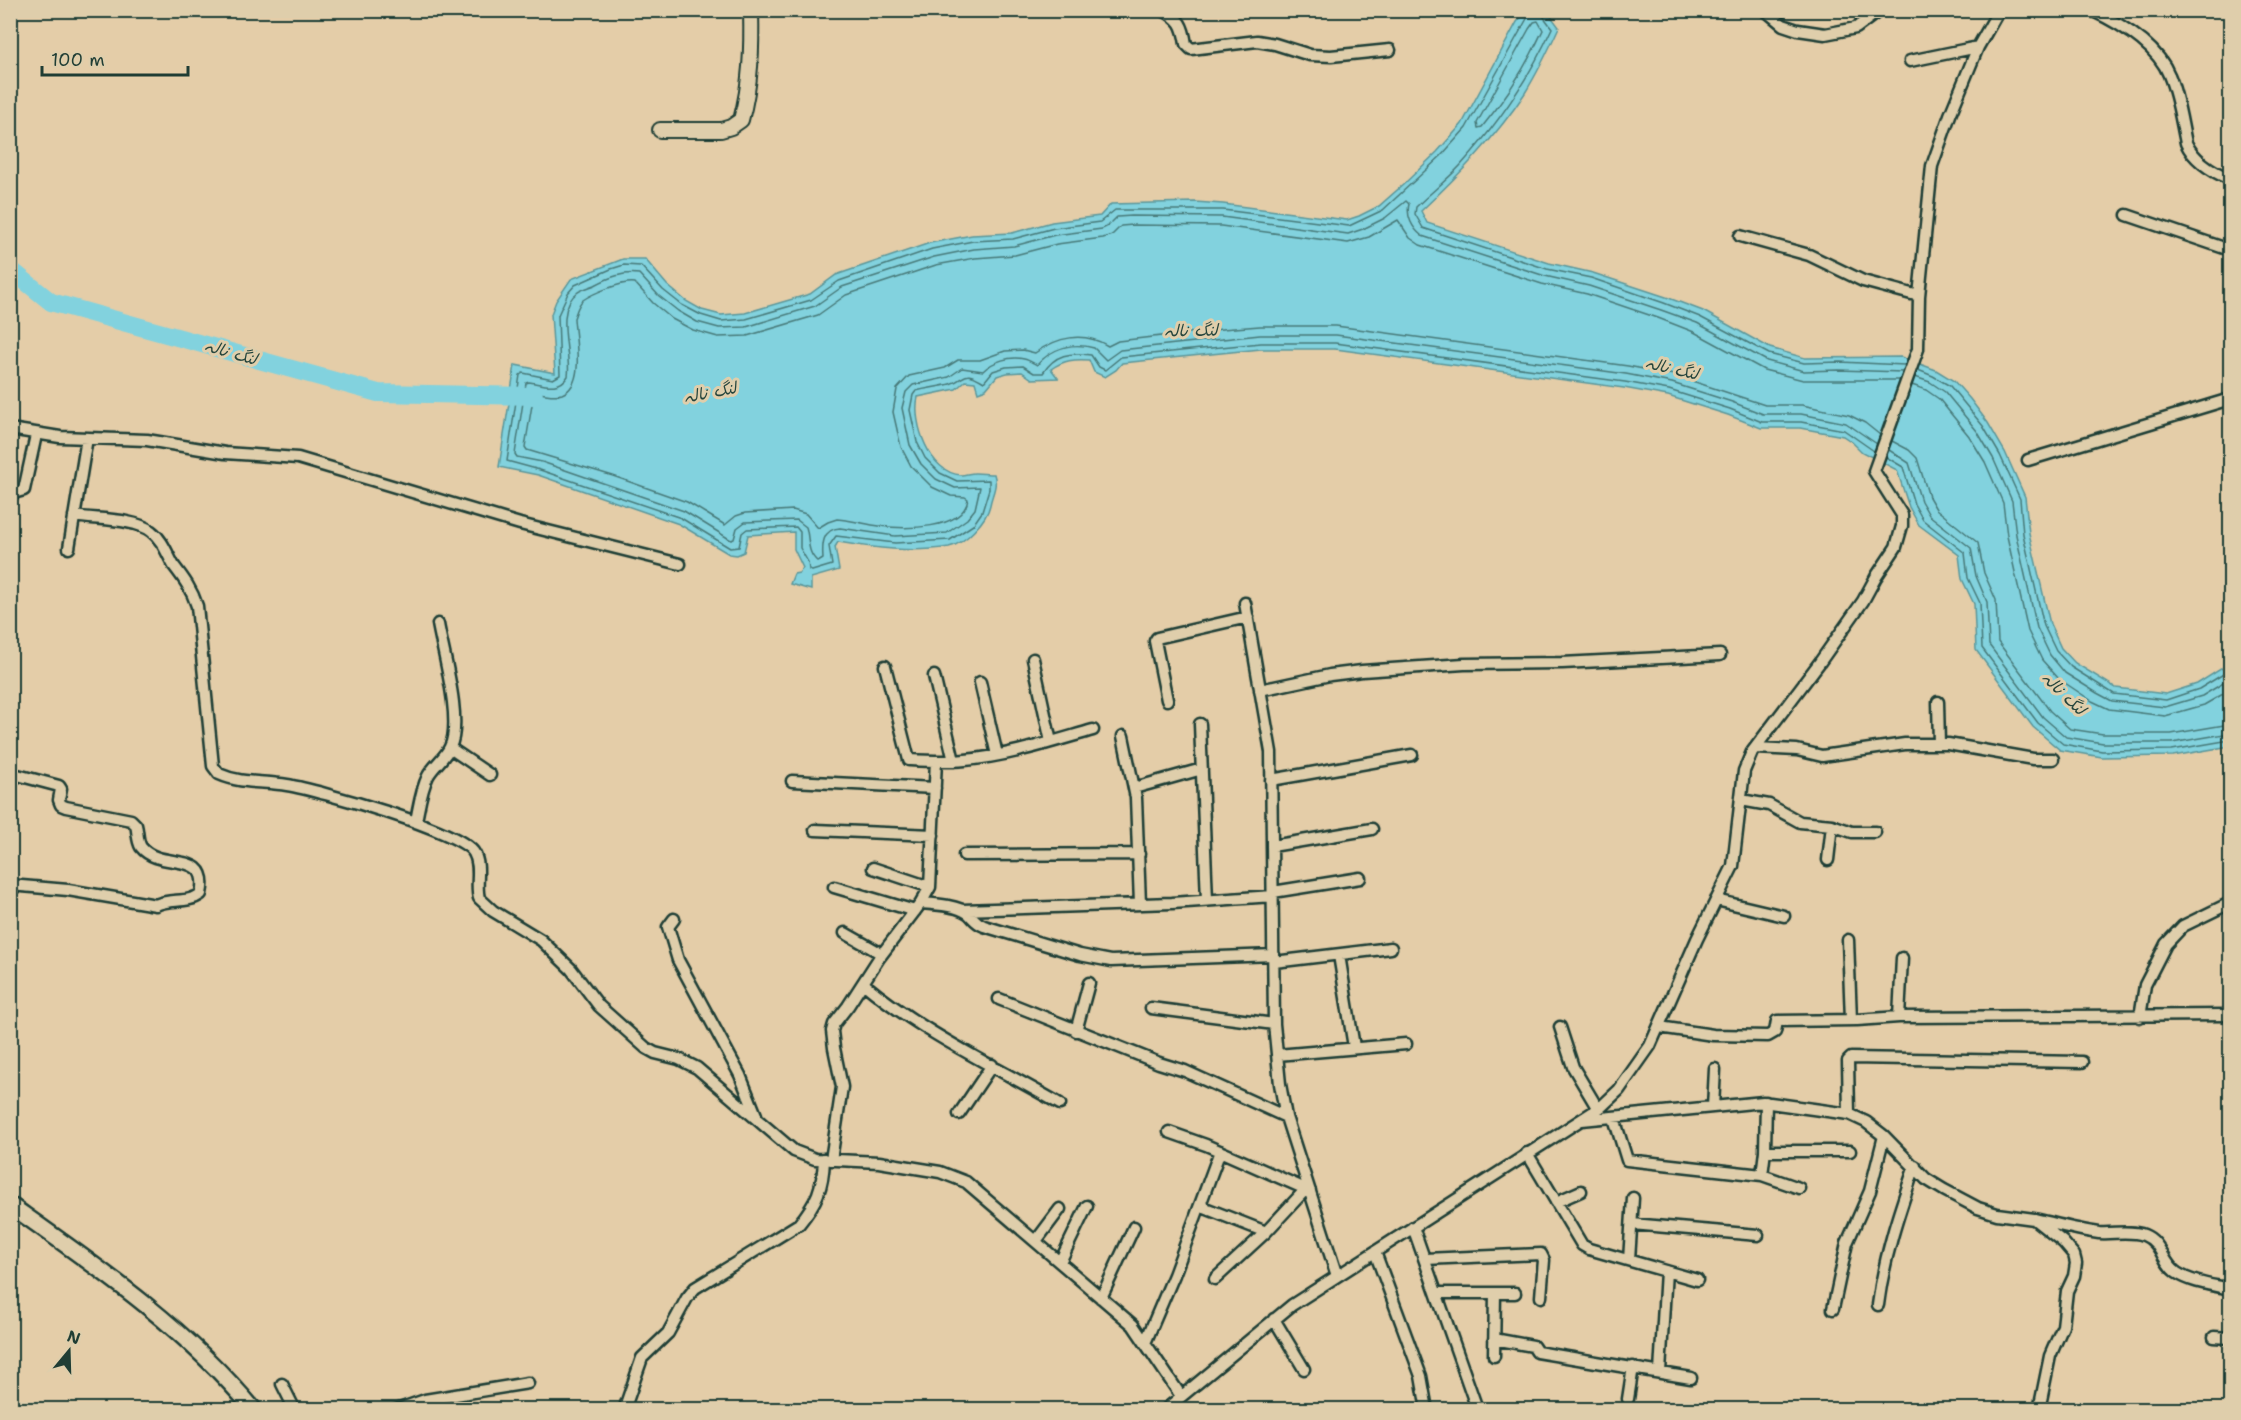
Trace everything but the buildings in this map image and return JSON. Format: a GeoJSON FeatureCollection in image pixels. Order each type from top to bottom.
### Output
{"type":"FeatureCollection","features":[{"type":"Feature","properties":{"kind":"main road"},"geometry":{"type":"LineString","coordinates":[[10,1205],[116,1280],[159,1314],[206,1356],[254,1410]]}},
{"type":"Feature","properties":{"kind":"street"},"geometry":{"type":"LineString","coordinates":[[660,130],[721,130],[741,120],[747,96],[752,55],[751,10]]}},
{"type":"Feature","properties":{"kind":"street"},"geometry":{"type":"LineString","coordinates":[[1163,10],[1175,17],[1184,28],[1186,44],[1191,49],[1257,40],[1310,55],[1331,56],[1390,50]]}},
{"type":"Feature","properties":{"kind":"street"},"geometry":{"type":"LineString","coordinates":[[1766,10],[1784,25],[1798,30],[1825,34],[1856,28],[1880,10]]}},
{"type":"Feature","properties":{"kind":"street"},"geometry":{"type":"LineString","coordinates":[[1165,1410],[1292,1305],[1598,1109],[1619,1089],[1650,1046],[1696,939],[1733,866],[1744,771],[1755,748],[1857,609],[1896,547],[1902,526],[1902,515],[1874,471],[1918,349],[1919,296],[1932,166],[1950,114],[1978,48],[1999,10]]}},
{"type":"Feature","properties":{"kind":"street"},"geometry":{"type":"LineString","coordinates":[[2091,10],[2133,35],[2160,60],[2169,74],[2186,143],[2191,153],[2216,172],[2230,179]]}},
{"type":"Feature","properties":{"kind":"street"},"geometry":{"type":"LineString","coordinates":[[1910,61],[1978,48]]}},
{"type":"Feature","properties":{"kind":"street"},"geometry":{"type":"LineString","coordinates":[[2127,215],[2230,250]]}},
{"type":"Feature","properties":{"kind":"street"},"geometry":{"type":"LineString","coordinates":[[1740,236],[1809,255],[1863,281],[1919,296]]}},
{"type":"Feature","properties":{"kind":"street"},"geometry":{"type":"LineString","coordinates":[[2028,460],[2230,399]]}},
{"type":"Feature","properties":{"kind":"street"},"geometry":{"type":"LineString","coordinates":[[10,429],[36,435],[147,440],[225,453],[298,458],[520,524],[680,564]]}},
{"type":"Feature","properties":{"kind":"street"},"geometry":{"type":"LineString","coordinates":[[10,489],[17,492],[24,490],[36,435]]}},
{"type":"Feature","properties":{"kind":"street"},"geometry":{"type":"LineString","coordinates":[[69,548],[87,438]]}},
{"type":"Feature","properties":{"kind":"street"},"geometry":{"type":"LineString","coordinates":[[74,516],[134,524],[151,531],[164,546],[188,583],[197,606],[213,766],[219,774],[252,782],[287,785],[416,821],[464,842],[473,850],[477,863],[479,898],[493,911],[541,940],[571,969],[599,1006],[639,1042],[655,1053],[679,1059],[697,1068],[794,1151],[815,1159],[879,1162],[940,1172],[966,1182],[1133,1325],[1181,1396]]}},
{"type":"Feature","properties":{"kind":"street"},"geometry":{"type":"LineString","coordinates":[[1245,603],[1271,752],[1274,1024],[1280,1084],[1286,1117],[1337,1276]]}},
{"type":"Feature","properties":{"kind":"street"},"geometry":{"type":"LineString","coordinates":[[1167,700],[1155,641],[1157,638],[1248,617]]}},
{"type":"Feature","properties":{"kind":"street"},"geometry":{"type":"LineString","coordinates":[[416,821],[428,776],[450,748],[454,738],[455,712],[438,624]]}},
{"type":"Feature","properties":{"kind":"street"},"geometry":{"type":"LineString","coordinates":[[1260,690],[1330,675],[1374,670],[1464,664],[1562,663],[1720,655]]}},
{"type":"Feature","properties":{"kind":"street"},"geometry":{"type":"LineString","coordinates":[[1032,659],[1051,742]]}},
{"type":"Feature","properties":{"kind":"street"},"geometry":{"type":"LineString","coordinates":[[885,666],[909,760],[954,761],[997,755],[1093,730]]}},
{"type":"Feature","properties":{"kind":"street"},"geometry":{"type":"LineString","coordinates":[[934,676],[954,761]]}},
{"type":"Feature","properties":{"kind":"street"},"geometry":{"type":"LineString","coordinates":[[980,682],[997,755]]}},
{"type":"Feature","properties":{"kind":"street"},"geometry":{"type":"LineString","coordinates":[[1938,702],[1940,744]]}},
{"type":"Feature","properties":{"kind":"street"},"geometry":{"type":"LineString","coordinates":[[1200,724],[1207,900]]}},
{"type":"Feature","properties":{"kind":"street"},"geometry":{"type":"LineString","coordinates":[[1123,736],[1134,788],[1140,904]]}},
{"type":"Feature","properties":{"kind":"street"},"geometry":{"type":"LineString","coordinates":[[1755,748],[1797,750],[1822,756],[1905,744],[1940,744],[2033,759],[2053,759]]}},
{"type":"Feature","properties":{"kind":"street"},"geometry":{"type":"LineString","coordinates":[[450,748],[490,775]]}},
{"type":"Feature","properties":{"kind":"street"},"geometry":{"type":"LineString","coordinates":[[1271,780],[1412,755]]}},
{"type":"Feature","properties":{"kind":"street"},"geometry":{"type":"LineString","coordinates":[[624,1410],[642,1358],[668,1333],[695,1288],[799,1224],[818,1197],[828,1160],[842,1086],[832,1031],[836,1021],[930,887],[936,761]]}},
{"type":"Feature","properties":{"kind":"street"},"geometry":{"type":"LineString","coordinates":[[1134,788],[1202,769]]}},
{"type":"Feature","properties":{"kind":"street"},"geometry":{"type":"LineString","coordinates":[[10,773],[59,786],[61,789],[59,800],[66,807],[131,820],[136,825],[143,849],[154,857],[195,866],[201,873],[203,886],[201,894],[193,899],[166,902],[156,906],[68,890],[10,885]]}},
{"type":"Feature","properties":{"kind":"street"},"geometry":{"type":"LineString","coordinates":[[792,781],[935,788]]}},
{"type":"Feature","properties":{"kind":"street"},"geometry":{"type":"LineString","coordinates":[[1741,800],[1769,805],[1800,822],[1832,825],[1852,832],[1875,832]]}},
{"type":"Feature","properties":{"kind":"street"},"geometry":{"type":"LineString","coordinates":[[1828,860],[1832,825]]}},
{"type":"Feature","properties":{"kind":"street"},"geometry":{"type":"LineString","coordinates":[[815,830],[933,835]]}},
{"type":"Feature","properties":{"kind":"street"},"geometry":{"type":"LineString","coordinates":[[1272,846],[1372,830]]}},
{"type":"Feature","properties":{"kind":"street"},"geometry":{"type":"LineString","coordinates":[[964,855],[1139,854]]}},
{"type":"Feature","properties":{"kind":"street"},"geometry":{"type":"LineString","coordinates":[[873,868],[930,887]]}},
{"type":"Feature","properties":{"kind":"street"},"geometry":{"type":"LineString","coordinates":[[834,887],[918,907],[961,910],[1207,900],[1273,894],[1360,878]]}},
{"type":"Feature","properties":{"kind":"street"},"geometry":{"type":"LineString","coordinates":[[1716,900],[1784,916]]}},
{"type":"Feature","properties":{"kind":"street"},"geometry":{"type":"LineString","coordinates":[[2140,1017],[2145,984],[2166,944],[2183,926],[2230,903]]}},
{"type":"Feature","properties":{"kind":"street"},"geometry":{"type":"LineString","coordinates":[[961,910],[969,914],[974,922],[984,926],[1080,955],[1111,961],[1339,955],[1391,948]]}},
{"type":"Feature","properties":{"kind":"street"},"geometry":{"type":"LineString","coordinates":[[675,919],[668,927],[678,960],[740,1075],[757,1118]]}},
{"type":"Feature","properties":{"kind":"street"},"geometry":{"type":"LineString","coordinates":[[845,933],[882,954]]}},
{"type":"Feature","properties":{"kind":"street"},"geometry":{"type":"LineString","coordinates":[[1848,940],[1851,1020]]}},
{"type":"Feature","properties":{"kind":"street"},"geometry":{"type":"LineString","coordinates":[[1339,955],[1354,1047]]}},
{"type":"Feature","properties":{"kind":"street"},"geometry":{"type":"LineString","coordinates":[[1899,1017],[1902,958]]}},
{"type":"Feature","properties":{"kind":"street"},"geometry":{"type":"LineString","coordinates":[[863,983],[883,1001],[1060,1104]]}},
{"type":"Feature","properties":{"kind":"street"},"geometry":{"type":"LineString","coordinates":[[1076,1030],[1089,983]]}},
{"type":"Feature","properties":{"kind":"street"},"geometry":{"type":"LineString","coordinates":[[999,999],[1159,1063],[1185,1071],[1286,1117]]}},
{"type":"Feature","properties":{"kind":"street"},"geometry":{"type":"LineString","coordinates":[[1151,1008],[1274,1024]]}},
{"type":"Feature","properties":{"kind":"street"},"geometry":{"type":"LineString","coordinates":[[1659,1027],[1713,1035],[1768,1036],[1775,1032],[1777,1021],[1899,1017],[2230,1015]]}},
{"type":"Feature","properties":{"kind":"street"},"geometry":{"type":"LineString","coordinates":[[1560,1028],[1574,1067],[1598,1109]]}},
{"type":"Feature","properties":{"kind":"street"},"geometry":{"type":"LineString","coordinates":[[1277,1055],[1406,1044]]}},
{"type":"Feature","properties":{"kind":"street"},"geometry":{"type":"LineString","coordinates":[[1849,1114],[1848,1061],[1851,1058],[2082,1062]]}},
{"type":"Feature","properties":{"kind":"street"},"geometry":{"type":"LineString","coordinates":[[959,1114],[992,1065]]}},
{"type":"Feature","properties":{"kind":"street"},"geometry":{"type":"LineString","coordinates":[[1713,1107],[1715,1069]]}},
{"type":"Feature","properties":{"kind":"street"},"geometry":{"type":"LineString","coordinates":[[1582,1120],[1767,1102],[1849,1114],[1866,1122],[1884,1136],[1926,1179],[1978,1208],[1997,1214],[2034,1219],[2085,1231],[2120,1234],[2134,1232],[2147,1236],[2158,1245],[2167,1262],[2177,1272],[2197,1281],[2230,1289]]}},
{"type":"Feature","properties":{"kind":"street"},"geometry":{"type":"LineString","coordinates":[[1762,1175],[1767,1102]]}},
{"type":"Feature","properties":{"kind":"street"},"geometry":{"type":"LineString","coordinates":[[1614,1118],[1628,1160],[1762,1175],[1799,1188]]}},
{"type":"Feature","properties":{"kind":"street"},"geometry":{"type":"LineString","coordinates":[[1169,1132],[1220,1151],[1308,1190]]}},
{"type":"Feature","properties":{"kind":"street"},"geometry":{"type":"LineString","coordinates":[[1833,1309],[1847,1243],[1870,1191],[1884,1136]]}},
{"type":"Feature","properties":{"kind":"street"},"geometry":{"type":"LineString","coordinates":[[1145,1343],[1220,1151]]}},
{"type":"Feature","properties":{"kind":"street"},"geometry":{"type":"LineString","coordinates":[[1765,1151],[1850,1152]]}},
{"type":"Feature","properties":{"kind":"street"},"geometry":{"type":"LineString","coordinates":[[1527,1154],[1582,1245],[1697,1280]]}},
{"type":"Feature","properties":{"kind":"street"},"geometry":{"type":"LineString","coordinates":[[1878,1305],[1882,1272],[1915,1167]]}},
{"type":"Feature","properties":{"kind":"street"},"geometry":{"type":"LineString","coordinates":[[1215,1278],[1308,1190]]}},
{"type":"Feature","properties":{"kind":"street"},"geometry":{"type":"LineString","coordinates":[[1556,1202],[1581,1191]]}},
{"type":"Feature","properties":{"kind":"street"},"geometry":{"type":"LineString","coordinates":[[1629,1260],[1633,1198]]}},
{"type":"Feature","properties":{"kind":"street"},"geometry":{"type":"LineString","coordinates":[[1060,1262],[1087,1206]]}},
{"type":"Feature","properties":{"kind":"street"},"geometry":{"type":"LineString","coordinates":[[1200,1206],[1266,1232]]}},
{"type":"Feature","properties":{"kind":"street"},"geometry":{"type":"LineString","coordinates":[[1036,1241],[1060,1209]]}},
{"type":"Feature","properties":{"kind":"street"},"geometry":{"type":"LineString","coordinates":[[2034,1219],[2063,1242],[2074,1255],[2076,1263],[2074,1276],[2067,1291],[2063,1326],[2050,1356],[2038,1410]]}},
{"type":"Feature","properties":{"kind":"street"},"geometry":{"type":"LineString","coordinates":[[1632,1224],[1758,1235]]}},
{"type":"Feature","properties":{"kind":"street"},"geometry":{"type":"LineString","coordinates":[[1101,1298],[1134,1227]]}},
{"type":"Feature","properties":{"kind":"street"},"geometry":{"type":"LineString","coordinates":[[1413,1227],[1462,1362],[1475,1403],[1475,1410]]}},
{"type":"Feature","properties":{"kind":"street"},"geometry":{"type":"LineString","coordinates":[[1375,1252],[1422,1376],[1426,1404]]}},
{"type":"Feature","properties":{"kind":"street"},"geometry":{"type":"LineString","coordinates":[[1425,1259],[1541,1254],[1544,1260],[1541,1297]]}},
{"type":"Feature","properties":{"kind":"street"},"geometry":{"type":"LineString","coordinates":[[1660,1372],[1666,1271]]}},
{"type":"Feature","properties":{"kind":"street"},"geometry":{"type":"LineString","coordinates":[[1437,1293],[1515,1293]]}},
{"type":"Feature","properties":{"kind":"street"},"geometry":{"type":"LineString","coordinates":[[1494,1356],[1495,1293]]}},
{"type":"Feature","properties":{"kind":"street"},"geometry":{"type":"LineString","coordinates":[[1274,1319],[1304,1369]]}},
{"type":"Feature","properties":{"kind":"street"},"geometry":{"type":"LineString","coordinates":[[2214,1337],[2230,1338]]}},
{"type":"Feature","properties":{"kind":"street"},"geometry":{"type":"LineString","coordinates":[[1494,1339],[1533,1346],[1537,1352],[1691,1378]]}},
{"type":"Feature","properties":{"kind":"street"},"geometry":{"type":"LineString","coordinates":[[1628,1399],[1633,1367]]}},
{"type":"Feature","properties":{"kind":"street"},"geometry":{"type":"LineString","coordinates":[[396,1410],[425,1400],[528,1383]]}},
{"type":"Feature","properties":{"kind":"street"},"geometry":{"type":"LineString","coordinates":[[282,1384],[295,1410]]}},
{"type":"Feature","properties":{"kind":"water"},"geometry":{"type":"Polygon","coordinates":[[[1526,11],[1547,11],[1559,27],[1530,85],[1502,125],[1421,211],[1427,223],[1549,263],[1593,273],[1666,297],[1703,311],[1770,348],[1805,358],[1901,357],[1936,370],[1954,381],[1988,423],[2005,452],[2025,497],[2029,533],[2050,624],[2061,648],[2075,663],[2116,688],[2166,694],[2197,684],[2230,663],[2230,746],[2173,756],[2102,757],[2060,750],[2033,727],[1976,650],[1974,604],[1962,579],[1959,555],[1919,525],[1909,507],[1897,470],[1862,452],[1843,436],[1800,428],[1761,428],[1668,396],[1624,388],[1335,349],[1261,349],[1122,363],[1105,377],[1094,372],[1089,360],[1074,360],[1051,369],[1058,378],[1032,379],[1022,372],[1007,373],[997,376],[986,389],[978,392],[975,382],[965,381],[956,389],[918,397],[918,419],[925,445],[940,465],[950,472],[961,475],[994,474],[994,490],[988,511],[980,524],[955,545],[935,549],[879,548],[838,542],[835,547],[839,570],[811,578],[811,590],[790,584],[794,574],[799,573],[803,568],[794,549],[794,532],[748,535],[744,552],[737,555],[729,554],[679,524],[538,475],[499,467],[515,365],[555,373],[551,314],[556,301],[571,279],[623,259],[645,259],[667,285],[686,301],[702,310],[721,315],[745,313],[810,294],[836,275],[930,243],[972,235],[1012,233],[1052,222],[1100,216],[1111,204],[1195,202],[1347,220],[1379,206],[1437,152],[1462,124],[1517,22],[1526,11]]]}},
{"type":"Feature","properties":{"kind":"waterway","name":"لنگ نالہ"},"geometry":{"type":"LineString","coordinates":[[10,269],[51,302],[378,393],[534,396]]}}]}
